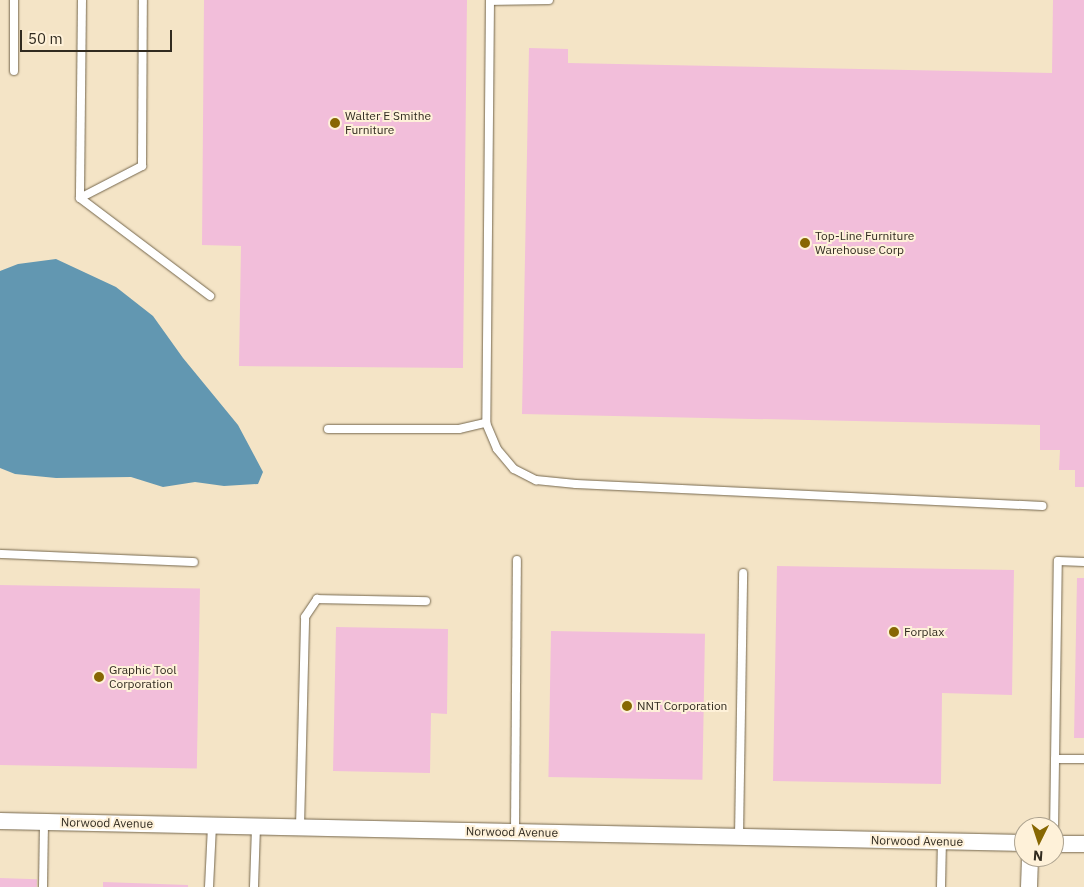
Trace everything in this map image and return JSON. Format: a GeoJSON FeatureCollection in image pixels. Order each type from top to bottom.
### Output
{"type":"FeatureCollection","features":[{"type":"Feature","properties":{"kind":"street","name":"Norwood Avenue"},"geometry":{"type":"LineString","coordinates":[[0,821],[1014,843]]}},
{"type":"Feature","properties":{"kind":"street"},"geometry":{"type":"LineString","coordinates":[[1064,844],[1084,844]]}},
{"type":"Feature","properties":{"kind":"street"},"geometry":{"type":"LineString","coordinates":[[1029,887],[1030,867]]}},
{"type":"Feature","properties":{"kind":"lane"},"geometry":{"type":"LineString","coordinates":[[14,0],[14,71]]}},
{"type":"Feature","properties":{"kind":"lane"},"geometry":{"type":"LineString","coordinates":[[80,198],[82,0]]}},
{"type":"Feature","properties":{"kind":"lane"},"geometry":{"type":"LineString","coordinates":[[80,198],[142,166],[142,0]]}},
{"type":"Feature","properties":{"kind":"lane"},"geometry":{"type":"LineString","coordinates":[[549,0],[490,0],[486,423],[497,449],[514,469],[536,480],[576,484],[1042,506]]}},
{"type":"Feature","properties":{"kind":"lane"},"geometry":{"type":"LineString","coordinates":[[80,198],[210,296]]}},
{"type":"Feature","properties":{"kind":"lane"},"geometry":{"type":"LineString","coordinates":[[328,429],[459,429],[486,423]]}},
{"type":"Feature","properties":{"kind":"lane"},"geometry":{"type":"LineString","coordinates":[[0,554],[194,562]]}},
{"type":"Feature","properties":{"kind":"lane"},"geometry":{"type":"LineString","coordinates":[[515,832],[517,560]]}},
{"type":"Feature","properties":{"kind":"lane"},"geometry":{"type":"LineString","coordinates":[[1054,817],[1058,561],[1084,562]]}},
{"type":"Feature","properties":{"kind":"lane"},"geometry":{"type":"LineString","coordinates":[[739,837],[743,573]]}},
{"type":"Feature","properties":{"kind":"lane"},"geometry":{"type":"LineString","coordinates":[[300,827],[305,617],[317,599],[426,601]]}},
{"type":"Feature","properties":{"kind":"lane"},"geometry":{"type":"LineString","coordinates":[[1055,759],[1084,760]]}},
{"type":"Feature","properties":{"kind":"lane"},"geometry":{"type":"LineString","coordinates":[[43,887],[44,822]]}},
{"type":"Feature","properties":{"kind":"lane"},"geometry":{"type":"LineString","coordinates":[[209,887],[212,826]]}},
{"type":"Feature","properties":{"kind":"lane"},"geometry":{"type":"LineString","coordinates":[[254,887],[256,826]]}},
{"type":"Feature","properties":{"kind":"lane"},"geometry":{"type":"LineString","coordinates":[[941,887],[942,842]]}},
{"type":"Feature","properties":{"kind":"water"},"geometry":{"type":"Polygon","coordinates":[[[56,259],[116,287],[153,316],[183,358],[238,425],[263,472],[258,484],[224,486],[195,482],[163,487],[131,477],[56,478],[15,474],[0,468],[0,271],[18,264],[56,259]]]}},
{"type":"Feature","properties":{"kind":"building","name":"Walter E Smithe Furniture"},"geometry":{"type":"Polygon","coordinates":[[[204,0],[467,0],[463,368],[239,366],[241,246],[202,245],[204,0]]]}},
{"type":"Feature","properties":{"kind":"building","name":"Top-Line Furniture Warehouse Corp"},"geometry":{"type":"Polygon","coordinates":[[[1053,0],[1084,0],[1084,487],[1075,487],[1075,470],[1059,470],[1060,450],[1040,450],[1040,425],[522,414],[529,48],[568,49],[568,63],[1052,73],[1053,0]]]}},
{"type":"Feature","properties":{"kind":"building","name":"Forplax"},"geometry":{"type":"Polygon","coordinates":[[[777,566],[1014,570],[1012,695],[942,693],[941,784],[773,781],[777,566]]]}},
{"type":"Feature","properties":{"kind":"building"},"geometry":{"type":"Polygon","coordinates":[[[1077,578],[1084,578],[1084,738],[1074,738],[1077,578]]]}},
{"type":"Feature","properties":{"kind":"building","name":"Graphic Tool Corporation"},"geometry":{"type":"Polygon","coordinates":[[[0,585],[200,588],[197,768],[0,765],[0,585]]]}},
{"type":"Feature","properties":{"kind":"building"},"geometry":{"type":"Polygon","coordinates":[[[336,627],[448,629],[447,714],[431,713],[430,773],[333,771],[336,627]]]}},
{"type":"Feature","properties":{"kind":"building","name":"NNT Corporation"},"geometry":{"type":"Polygon","coordinates":[[[551,631],[705,634],[702,780],[548,777],[551,631]]]}},
{"type":"Feature","properties":{"kind":"building"},"geometry":{"type":"Polygon","coordinates":[[[0,878],[37,879],[37,887],[0,887],[0,878]]]}},
{"type":"Feature","properties":{"kind":"building"},"geometry":{"type":"Polygon","coordinates":[[[103,882],[188,885],[188,887],[103,887],[103,882]]]}},
{"type":"Feature","properties":{"kind":"place","name":"Walter E Smithe Furniture"},"geometry":{"type":"Point","coordinates":[335,123]}},
{"type":"Feature","properties":{"kind":"place","name":"Top-Line Furniture Warehouse Corp"},"geometry":{"type":"Point","coordinates":[805,243]}},
{"type":"Feature","properties":{"kind":"place","name":"Forplax"},"geometry":{"type":"Point","coordinates":[894,632]}},
{"type":"Feature","properties":{"kind":"place","name":"Graphic Tool Corporation"},"geometry":{"type":"Point","coordinates":[99,677]}},
{"type":"Feature","properties":{"kind":"place","name":"NNT Corporation"},"geometry":{"type":"Point","coordinates":[627,706]}}]}
